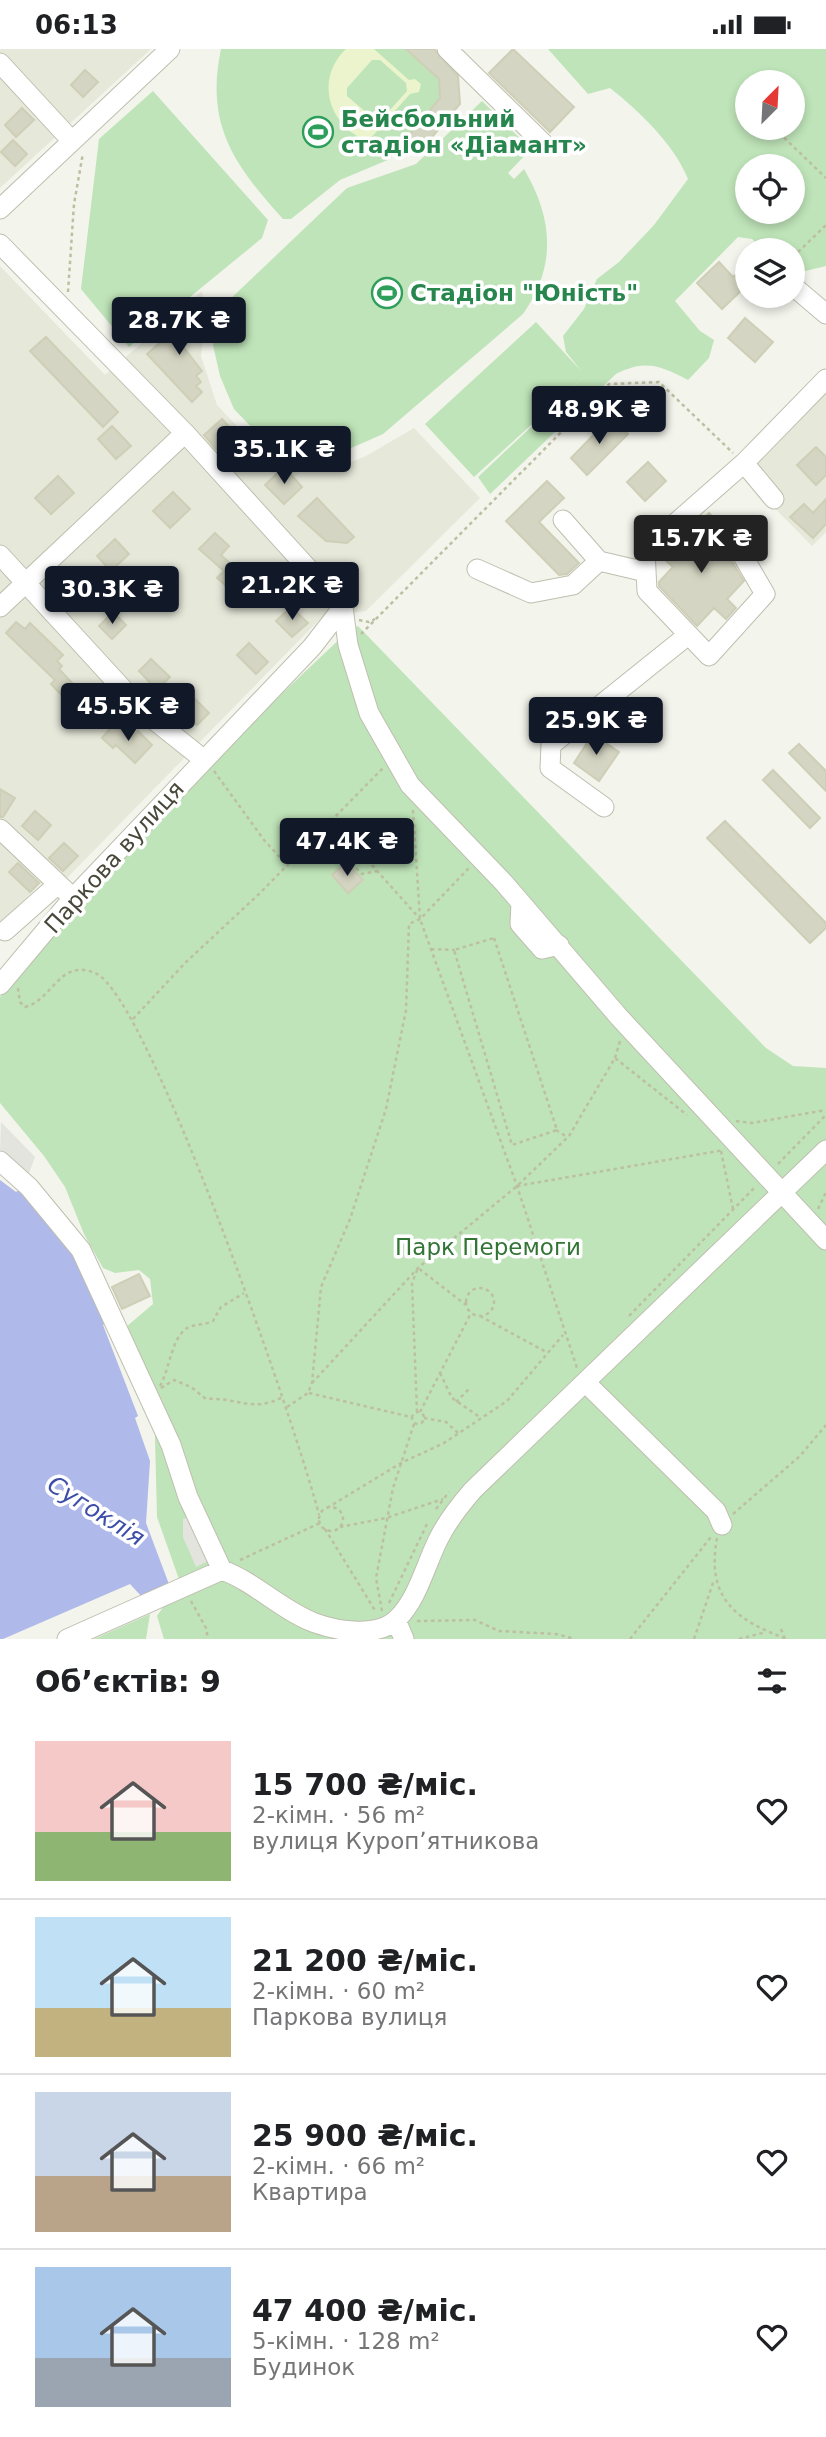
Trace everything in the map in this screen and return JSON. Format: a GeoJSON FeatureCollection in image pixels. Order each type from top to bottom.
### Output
{"type":"FeatureCollection","features":[{"type":"Feature","properties":{"kind":"street"},"geometry":{"type":"LineString","coordinates":[[447,49],[544,143]]}},
{"type":"Feature","properties":{"kind":"street"},"geometry":{"type":"LineString","coordinates":[[0,209],[77,146],[163,51]]}},
{"type":"Feature","properties":{"kind":"street"},"geometry":{"type":"LineString","coordinates":[[0,63],[77,146]]}},
{"type":"Feature","properties":{"kind":"street"},"geometry":{"type":"LineString","coordinates":[[0,244],[184,433],[343,607],[348,645],[369,713],[411,785],[521,902],[619,1017],[826,1240]]}},
{"type":"Feature","properties":{"kind":"street"},"geometry":{"type":"LineString","coordinates":[[805,296],[826,314]]}},
{"type":"Feature","properties":{"kind":"street"},"geometry":{"type":"LineString","coordinates":[[733,539],[765,594],[709,656],[646,591],[645,550],[744,464],[825,383]]}},
{"type":"Feature","properties":{"kind":"street"},"geometry":{"type":"LineString","coordinates":[[0,607],[184,433]]}},
{"type":"Feature","properties":{"kind":"street"},"geometry":{"type":"LineString","coordinates":[[744,464],[774,499]]}},
{"type":"Feature","properties":{"kind":"street"},"geometry":{"type":"LineString","coordinates":[[562,520],[599,561],[646,572]]}},
{"type":"Feature","properties":{"kind":"street"},"geometry":{"type":"LineString","coordinates":[[0,555],[144,712],[204,759]]}},
{"type":"Feature","properties":{"kind":"street"},"geometry":{"type":"LineString","coordinates":[[477,569],[531,593],[573,585],[599,561]]}},
{"type":"Feature","properties":{"kind":"street","name":"Паркова вулиця"},"geometry":{"type":"LineString","coordinates":[[9,983],[73,898],[312,647],[343,607]]}},
{"type":"Feature","properties":{"kind":"street"},"geometry":{"type":"LineString","coordinates":[[604,807],[550,768],[551,745],[688,635]]}},
{"type":"Feature","properties":{"kind":"street"},"geometry":{"type":"LineString","coordinates":[[0,829],[73,898]]}},
{"type":"Feature","properties":{"kind":"street"},"geometry":{"type":"LineString","coordinates":[[5,930],[58,884]]}},
{"type":"Feature","properties":{"kind":"street"},"geometry":{"type":"LineString","coordinates":[[0,1161],[29,1187],[80,1250],[153,1393],[208,1544],[216,1553],[222,1570],[314,1622],[359,1631],[391,1624],[454,1512],[517,1445],[586,1383],[826,1150]]}},
{"type":"Feature","properties":{"kind":"street"},"geometry":{"type":"LineString","coordinates":[[586,1383],[716,1511],[722,1525]]}},
{"type":"Feature","properties":{"kind":"street"},"geometry":{"type":"LineString","coordinates":[[67,1639],[147,1606],[222,1570]]}},
{"type":"Feature","properties":{"kind":"street"},"geometry":{"type":"LineString","coordinates":[[391,1624],[404,1639]]}},
{"type":"Feature","properties":{"kind":"path"},"geometry":{"type":"LineString","coordinates":[[786,140],[826,178]]}},
{"type":"Feature","properties":{"kind":"path"},"geometry":{"type":"LineString","coordinates":[[66,313],[77,146]]}},
{"type":"Feature","properties":{"kind":"path"},"geometry":{"type":"LineString","coordinates":[[805,245],[826,225]]}},
{"type":"Feature","properties":{"kind":"path"},"geometry":{"type":"LineString","coordinates":[[348,645],[382,615],[609,384],[659,382],[744,464]]}},
{"type":"Feature","properties":{"kind":"path"},"geometry":{"type":"LineString","coordinates":[[133,1019],[211,936],[287,865],[330,818],[394,757]]}},
{"type":"Feature","properties":{"kind":"path"},"geometry":{"type":"LineString","coordinates":[[204,759],[287,865]]}},
{"type":"Feature","properties":{"kind":"path"},"geometry":{"type":"LineString","coordinates":[[411,785],[420,919],[516,1186],[563,1335],[586,1383]]}},
{"type":"Feature","properties":{"kind":"path"},"geometry":{"type":"LineString","coordinates":[[330,818],[420,919]]}},
{"type":"Feature","properties":{"kind":"path"},"geometry":{"type":"LineString","coordinates":[[357,849],[353,865],[362,874],[377,871]]}},
{"type":"Feature","properties":{"kind":"path"},"geometry":{"type":"LineString","coordinates":[[287,1407],[308,1393],[312,1383],[321,1287],[350,1219],[386,1109],[406,1010],[410,924],[420,919],[479,857]]}},
{"type":"Feature","properties":{"kind":"path"},"geometry":{"type":"LineString","coordinates":[[431,949],[455,950],[494,938],[556,1130],[568,1137]]}},
{"type":"Feature","properties":{"kind":"path"},"geometry":{"type":"LineString","coordinates":[[455,950],[512,1145],[556,1130]]}},
{"type":"Feature","properties":{"kind":"path"},"geometry":{"type":"LineString","coordinates":[[9,983],[25,1007],[40,999],[64,974],[75,970],[99,974],[133,1019],[206,1187],[287,1407],[320,1523],[391,1624]]}},
{"type":"Feature","properties":{"kind":"path"},"geometry":{"type":"LineString","coordinates":[[312,1383],[418,1268],[516,1186],[568,1137],[615,1058],[690,1118]]}},
{"type":"Feature","properties":{"kind":"path"},"geometry":{"type":"LineString","coordinates":[[715,1119],[752,1123],[826,1110]]}},
{"type":"Feature","properties":{"kind":"path"},"geometry":{"type":"LineString","coordinates":[[516,1186],[726,1150],[717,1142]]}},
{"type":"Feature","properties":{"kind":"path"},"geometry":{"type":"LineString","coordinates":[[721,1151],[733,1210]]}},
{"type":"Feature","properties":{"kind":"path"},"geometry":{"type":"LineString","coordinates":[[418,1268],[466,1305],[471,1313],[548,1353]]}},
{"type":"Feature","properties":{"kind":"path"},"geometry":{"type":"LineString","coordinates":[[418,1268],[412,1283],[418,1412],[424,1418],[446,1422],[457,1433]]}},
{"type":"Feature","properties":{"kind":"path"},"geometry":{"type":"LineString","coordinates":[[466,1305],[470,1292],[487,1290],[493,1297],[494,1305],[489,1313],[480,1316]]}},
{"type":"Feature","properties":{"kind":"path"},"geometry":{"type":"LineString","coordinates":[[153,1393],[169,1371],[177,1338],[188,1327],[214,1321],[220,1307],[244,1293]]}},
{"type":"Feature","properties":{"kind":"path"},"geometry":{"type":"LineString","coordinates":[[308,1393],[411,1417],[418,1412],[471,1313]]}},
{"type":"Feature","properties":{"kind":"path"},"geometry":{"type":"LineString","coordinates":[[319,1515],[507,1401],[563,1335]]}},
{"type":"Feature","properties":{"kind":"path"},"geometry":{"type":"LineString","coordinates":[[440,1373],[456,1402],[481,1418]]}},
{"type":"Feature","properties":{"kind":"path"},"geometry":{"type":"LineString","coordinates":[[153,1393],[174,1380],[206,1399],[224,1398],[261,1406],[283,1397]]}},
{"type":"Feature","properties":{"kind":"path"},"geometry":{"type":"LineString","coordinates":[[456,1402],[469,1389]]}},
{"type":"Feature","properties":{"kind":"path"},"geometry":{"type":"LineString","coordinates":[[391,1624],[376,1578],[386,1518],[414,1424],[411,1417]]}},
{"type":"Feature","properties":{"kind":"path"},"geometry":{"type":"LineString","coordinates":[[414,1424],[422,1423],[424,1418]]}},
{"type":"Feature","properties":{"kind":"path"},"geometry":{"type":"LineString","coordinates":[[325,1529],[333,1531],[340,1527],[386,1518],[443,1499]]}},
{"type":"Feature","properties":{"kind":"path"},"geometry":{"type":"LineString","coordinates":[[327,1508],[341,1513],[343,1520],[340,1527]]}},
{"type":"Feature","properties":{"kind":"path"},"geometry":{"type":"LineString","coordinates":[[244,1559],[320,1523]]}},
{"type":"Feature","properties":{"kind":"path"},"geometry":{"type":"LineString","coordinates":[[694,1639],[715,1577],[717,1539],[722,1525]]}},
{"type":"Feature","properties":{"kind":"path"},"geometry":{"type":"LineString","coordinates":[[715,1577],[726,1604],[746,1622],[785,1639]]}},
{"type":"Feature","properties":{"kind":"path"},"geometry":{"type":"LineString","coordinates":[[183,1589],[206,1628],[208,1639]]}},
{"type":"Feature","properties":{"kind":"path"},"geometry":{"type":"LineString","coordinates":[[391,1624],[475,1620],[499,1631],[575,1639]]}},
{"type":"Feature","properties":{"kind":"path"},"geometry":{"type":"LineString","coordinates":[[781,1629],[785,1639]]}},
{"type":"Feature","properties":{"kind":"path"},"geometry":{"type":"LineString","coordinates":[[739,1639],[768,1632]]}},
{"type":"Feature","properties":{"kind":"path"},"geometry":{"type":"LineString","coordinates":[[768,1632],[777,1639]]}},
{"type":"Feature","properties":{"kind":"shaded area"},"geometry":{"type":"Polygon","coordinates":[[[0,49],[151,49],[0,188],[0,49]]]}},
{"type":"Feature","properties":{"kind":"shaded area"},"geometry":{"type":"Polygon","coordinates":[[[0,266],[105,375],[202,291],[206,312],[201,356],[217,405],[247,437],[287,458],[335,469],[366,456],[414,428],[480,498],[366,611],[323,616],[66,879],[44,880],[0,924],[0,266]]]}},
{"type":"Feature","properties":{"kind":"shaded area"},"geometry":{"type":"Polygon","coordinates":[[[826,386],[826,532],[812,546],[745,478],[826,386]]]}},
{"type":"Feature","properties":{"kind":"shaded area"},"geometry":{"type":"Polygon","coordinates":[[[1,1122],[35,1157],[28,1176],[0,1154],[1,1122]]]}},
{"type":"Feature","properties":{"kind":"shaded area"},"geometry":{"type":"Polygon","coordinates":[[[189,1517],[208,1561],[196,1567],[183,1537],[183,1519],[189,1517]]]}},
{"type":"Feature","properties":{"kind":"green space","name":"Бейсбольний стадіон «Діамант»"},"geometry":{"type":"Polygon","coordinates":[[[221,49],[409,49],[439,79],[440,98],[390,159],[340,180],[291,219],[283,219],[250,180],[228,142],[217,100],[221,49]]]}},
{"type":"Feature","properties":{"kind":"green space"},"geometry":{"type":"Polygon","coordinates":[[[548,49],[826,49],[826,266],[805,271],[805,238],[735,238],[675,301],[700,331],[714,340],[709,358],[688,380],[653,366],[636,367],[616,374],[490,494],[478,477],[584,377],[474,477],[425,424],[536,322],[582,372],[566,352],[563,336],[584,309],[597,279],[619,262],[654,225],[688,179],[665,141],[610,88],[588,94],[548,49]]]}},
{"type":"Feature","properties":{"kind":"green space"},"geometry":{"type":"Polygon","coordinates":[[[153,91],[268,220],[262,238],[129,347],[81,289],[99,139],[153,91]]]}},
{"type":"Feature","properties":{"kind":"green space","name":"Стадіон \"Юність\""},"geometry":{"type":"Polygon","coordinates":[[[482,101],[531,149],[508,173],[514,179],[524,169],[541,206],[547,242],[542,278],[523,314],[383,434],[349,449],[313,454],[295,451],[258,434],[234,409],[220,376],[213,345],[216,316],[225,304],[347,188],[416,164],[482,101]]]}},
{"type":"Feature","properties":{"kind":"green space","name":"Парк Перемоги"},"geometry":{"type":"Polygon","coordinates":[[[358,626],[766,1048],[793,1066],[826,1068],[826,1639],[164,1639],[157,1616],[180,1582],[157,1517],[154,1399],[126,1327],[153,1304],[150,1279],[139,1270],[115,1273],[103,1268],[84,1234],[65,1187],[44,1156],[0,1103],[0,997],[83,899],[237,736],[347,632],[358,626]]]}},
{"type":"Feature","properties":{"kind":"green space"},"geometry":{"type":"Polygon","coordinates":[[[150,1614],[146,1639],[94,1639],[150,1614]]]}},
{"type":"Feature","properties":{"kind":"sand"},"geometry":{"type":"Polygon","coordinates":[[[346,49],[374,49],[409,80],[415,79],[421,84],[419,92],[410,94],[368,141],[344,125],[335,114],[329,88],[330,74],[346,49]],[[372,60],[347,88],[347,96],[374,119],[382,119],[407,91],[406,83],[380,60],[372,60]]]}},
{"type":"Feature","properties":{"kind":"water","name":"Сугоклія"},"geometry":{"type":"Polygon","coordinates":[[[0,1180],[16,1192],[19,1190],[77,1259],[107,1323],[103,1325],[138,1416],[135,1418],[150,1461],[146,1523],[170,1587],[143,1598],[130,1584],[3,1639],[0,1639],[0,1180]]]}},
{"type":"Feature","properties":{"kind":"building"},"geometry":{"type":"Polygon","coordinates":[[[406,49],[434,49],[458,76],[460,104],[421,150],[407,138],[440,98],[439,79],[406,49]]]}},
{"type":"Feature","properties":{"kind":"building"},"geometry":{"type":"Polygon","coordinates":[[[513,49],[574,107],[550,132],[489,73],[513,49]]]}},
{"type":"Feature","properties":{"kind":"building"},"geometry":{"type":"Polygon","coordinates":[[[85,70],[98,82],[83,97],[71,85],[85,70]]]}},
{"type":"Feature","properties":{"kind":"building"},"geometry":{"type":"Polygon","coordinates":[[[22,108],[34,120],[16,137],[5,125],[22,108]]]}},
{"type":"Feature","properties":{"kind":"building"},"geometry":{"type":"Polygon","coordinates":[[[13,140],[27,154],[15,166],[1,152],[13,140]]]}},
{"type":"Feature","properties":{"kind":"building"},"geometry":{"type":"Polygon","coordinates":[[[719,262],[733,277],[735,275],[735,297],[722,309],[697,283],[719,262]]]}},
{"type":"Feature","properties":{"kind":"building"},"geometry":{"type":"Polygon","coordinates":[[[188,306],[197,318],[196,327],[178,340],[202,371],[196,376],[201,382],[196,386],[202,392],[192,402],[147,354],[182,323],[176,315],[188,306]]]}},
{"type":"Feature","properties":{"kind":"building"},"geometry":{"type":"Polygon","coordinates":[[[745,318],[773,342],[755,362],[728,338],[745,318]]]}},
{"type":"Feature","properties":{"kind":"building"},"geometry":{"type":"Polygon","coordinates":[[[46,337],[118,412],[103,427],[30,351],[46,337]]]}},
{"type":"Feature","properties":{"kind":"building"},"geometry":{"type":"Polygon","coordinates":[[[611,417],[628,434],[587,475],[571,458],[611,417]]]}},
{"type":"Feature","properties":{"kind":"building"},"geometry":{"type":"Polygon","coordinates":[[[222,419],[234,432],[216,449],[204,435],[222,419]]]}},
{"type":"Feature","properties":{"kind":"building"},"geometry":{"type":"Polygon","coordinates":[[[112,426],[131,446],[116,459],[98,439],[112,426]]]}},
{"type":"Feature","properties":{"kind":"building"},"geometry":{"type":"Polygon","coordinates":[[[816,447],[826,457],[826,475],[816,485],[797,465],[816,447]]]}},
{"type":"Feature","properties":{"kind":"building"},"geometry":{"type":"Polygon","coordinates":[[[648,462],[666,481],[645,501],[627,482],[648,462]]]}},
{"type":"Feature","properties":{"kind":"building"},"geometry":{"type":"Polygon","coordinates":[[[284,467],[302,487],[284,504],[265,485],[284,467]]]}},
{"type":"Feature","properties":{"kind":"building"},"geometry":{"type":"Polygon","coordinates":[[[58,476],[74,493],[51,514],[35,498],[58,476]]]}},
{"type":"Feature","properties":{"kind":"building"},"geometry":{"type":"Polygon","coordinates":[[[547,481],[564,498],[539,522],[579,563],[567,574],[559,575],[506,521],[547,481]]]}},
{"type":"Feature","properties":{"kind":"building"},"geometry":{"type":"Polygon","coordinates":[[[173,492],[190,509],[170,528],[153,511],[173,492]]]}},
{"type":"Feature","properties":{"kind":"building"},"geometry":{"type":"Polygon","coordinates":[[[317,498],[354,537],[347,543],[326,541],[298,516],[317,498]]]}},
{"type":"Feature","properties":{"kind":"building"},"geometry":{"type":"Polygon","coordinates":[[[826,499],[826,524],[813,538],[790,517],[804,504],[813,513],[826,499]]]}},
{"type":"Feature","properties":{"kind":"building"},"geometry":{"type":"Polygon","coordinates":[[[709,513],[720,525],[707,538],[732,562],[744,581],[727,599],[736,608],[726,619],[714,608],[697,626],[659,586],[659,582],[673,567],[664,559],[709,513]]]}},
{"type":"Feature","properties":{"kind":"building"},"geometry":{"type":"Polygon","coordinates":[[[215,533],[229,546],[221,555],[245,577],[232,591],[217,578],[224,571],[199,549],[215,533]]]}},
{"type":"Feature","properties":{"kind":"building"},"geometry":{"type":"Polygon","coordinates":[[[115,539],[129,554],[111,571],[97,556],[115,539]]]}},
{"type":"Feature","properties":{"kind":"building"},"geometry":{"type":"Polygon","coordinates":[[[81,571],[97,586],[80,603],[64,588],[81,571]]]}},
{"type":"Feature","properties":{"kind":"building"},"geometry":{"type":"Polygon","coordinates":[[[291,607],[308,623],[292,637],[276,621],[291,607]]]}},
{"type":"Feature","properties":{"kind":"building"},"geometry":{"type":"Polygon","coordinates":[[[113,612],[126,625],[112,639],[99,626],[113,612]]]}},
{"type":"Feature","properties":{"kind":"building"},"geometry":{"type":"Polygon","coordinates":[[[16,622],[25,629],[30,623],[63,655],[57,661],[62,666],[59,669],[87,699],[95,691],[104,700],[89,716],[68,697],[65,699],[51,684],[55,680],[6,633],[16,622]]]}},
{"type":"Feature","properties":{"kind":"building"},"geometry":{"type":"Polygon","coordinates":[[[249,643],[268,662],[256,674],[237,655],[249,643]]]}},
{"type":"Feature","properties":{"kind":"building"},"geometry":{"type":"Polygon","coordinates":[[[151,659],[170,677],[157,690],[139,671],[151,659]]]}},
{"type":"Feature","properties":{"kind":"building"},"geometry":{"type":"Polygon","coordinates":[[[194,698],[209,713],[197,725],[182,711],[194,698]]]}},
{"type":"Feature","properties":{"kind":"building"},"geometry":{"type":"Polygon","coordinates":[[[114,724],[131,738],[138,731],[152,745],[135,763],[116,745],[113,748],[102,738],[114,724]]]}},
{"type":"Feature","properties":{"kind":"building"},"geometry":{"type":"Polygon","coordinates":[[[593,734],[619,752],[599,781],[574,763],[593,734]]]}},
{"type":"Feature","properties":{"kind":"building"},"geometry":{"type":"Polygon","coordinates":[[[799,744],[826,771],[826,791],[789,753],[799,744]]]}},
{"type":"Feature","properties":{"kind":"building"},"geometry":{"type":"Polygon","coordinates":[[[773,770],[820,818],[810,828],[763,780],[773,770]]]}},
{"type":"Feature","properties":{"kind":"building"},"geometry":{"type":"Polygon","coordinates":[[[0,789],[15,798],[3,817],[0,817],[0,789]]]}},
{"type":"Feature","properties":{"kind":"building"},"geometry":{"type":"Polygon","coordinates":[[[35,811],[51,825],[38,840],[22,826],[35,811]]]}},
{"type":"Feature","properties":{"kind":"building"},"geometry":{"type":"Polygon","coordinates":[[[725,821],[826,923],[826,928],[810,943],[707,838],[725,821]]]}},
{"type":"Feature","properties":{"kind":"building"},"geometry":{"type":"Polygon","coordinates":[[[64,843],[78,856],[63,871],[49,858],[64,843]]]}},
{"type":"Feature","properties":{"kind":"building"},"geometry":{"type":"Polygon","coordinates":[[[346,862],[363,880],[348,893],[332,875],[346,862]]]}},
{"type":"Feature","properties":{"kind":"building"},"geometry":{"type":"Polygon","coordinates":[[[18,863],[39,883],[30,892],[9,872],[18,863]]]}},
{"type":"Feature","properties":{"kind":"building"},"geometry":{"type":"Polygon","coordinates":[[[139,1274],[150,1296],[122,1309],[112,1287],[139,1274]]]}},
{"type":"Feature","properties":{"kind":"place","name":"Бейсбольний стадіон «Діамант»"},"geometry":{"type":"Point","coordinates":[318,132]}},
{"type":"Feature","properties":{"kind":"place","name":"Стадіон \"Юність\""},"geometry":{"type":"Point","coordinates":[387,293]}}]}
